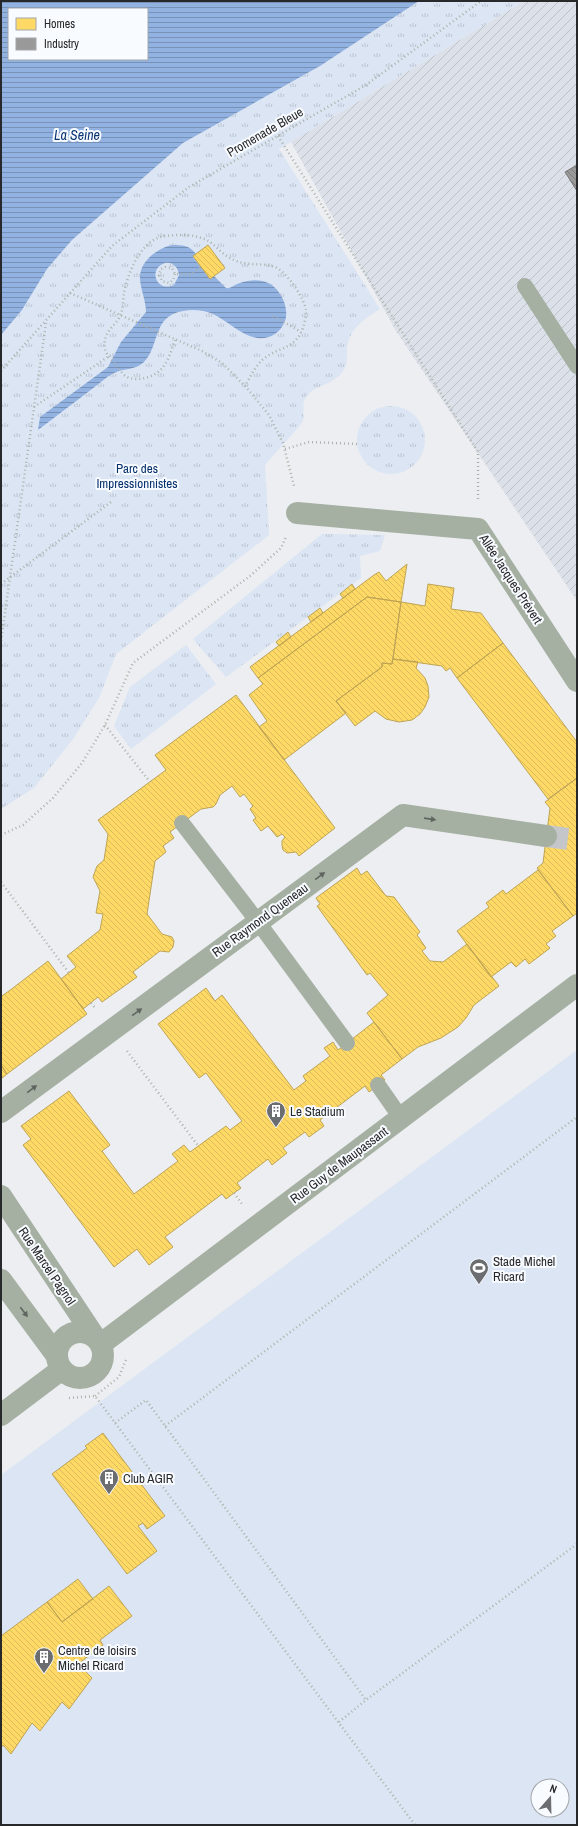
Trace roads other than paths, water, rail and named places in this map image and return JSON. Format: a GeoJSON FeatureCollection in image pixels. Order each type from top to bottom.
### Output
{"type":"FeatureCollection","features":[{"type":"Feature","properties":{"kind":"street","name":"Allée Jacques Prévert"},"geometry":{"type":"LineString","coordinates":[[297,513],[478,529],[577,681]]}},
{"type":"Feature","properties":{"kind":"street","name":"Rue Raymond Queneau"},"geometry":{"type":"LineString","coordinates":[[1,1112],[403,815],[546,836]]}},
{"type":"Feature","properties":{"kind":"street","name":"Rue Guy de Maupassant"},"geometry":{"type":"LineString","coordinates":[[97,1340],[401,1118],[577,985]]}},
{"type":"Feature","properties":{"kind":"street","name":"Rue Marcel Pagnol"},"geometry":{"type":"LineString","coordinates":[[1,1196],[97,1340]]}},
{"type":"Feature","properties":{"kind":"street"},"geometry":{"type":"LineString","coordinates":[[1,1280],[56,1368],[72,1376],[82,1378],[99,1369],[104,1355],[97,1340],[87,1333],[76,1332],[68,1335],[61,1342],[56,1368],[1,1415]]}},
{"type":"Feature","properties":{"kind":"lane"},"geometry":{"type":"LineString","coordinates":[[525,286],[577,366]]}},
{"type":"Feature","properties":{"kind":"lane"},"geometry":{"type":"LineString","coordinates":[[182,824],[258,922],[347,1043]]}},
{"type":"Feature","properties":{"kind":"lane"},"geometry":{"type":"LineString","coordinates":[[378,1085],[401,1118]]}},
{"type":"Feature","properties":{"kind":"water","name":"La Seine"},"geometry":{"type":"Polygon","coordinates":[[[1,1],[419,1],[320,66],[183,143],[72,240],[47,269],[22,310],[1,335],[1,1]]]}},
{"type":"Feature","properties":{"kind":"water"},"geometry":{"type":"Polygon","coordinates":[[[179,245],[186,246],[191,249],[196,254],[193,257],[210,279],[214,276],[226,288],[230,288],[251,280],[262,281],[272,285],[281,296],[286,307],[284,324],[275,334],[267,338],[258,338],[242,333],[220,318],[206,312],[190,310],[173,314],[161,325],[149,355],[141,365],[118,371],[111,375],[38,430],[40,417],[108,367],[121,342],[146,312],[140,281],[143,266],[146,261],[156,252],[167,247],[179,245]],[[165,263],[156,270],[155,275],[159,283],[168,287],[174,285],[179,275],[175,266],[170,263],[165,263]]]}},
{"type":"Feature","properties":{"kind":"tunnel"},"geometry":{"type":"LineString","coordinates":[[546,836],[577,840]]}},
{"type":"Feature","properties":{"kind":"place","name":"Le Stadium"},"geometry":{"type":"Point","coordinates":[276,1128]}},
{"type":"Feature","properties":{"kind":"place","name":"Stade Michel Ricard"},"geometry":{"type":"Point","coordinates":[479,1285]}},
{"type":"Feature","properties":{"kind":"place","name":"Club AGIR"},"geometry":{"type":"Point","coordinates":[109,1495]}},
{"type":"Feature","properties":{"kind":"place","name":"Centre de loisirs Michel Ricard"},"geometry":{"type":"Point","coordinates":[44,1674]}},
{"type":"Feature","properties":{"kind":"park label","name":"Parc des Impressionnistes"},"geometry":{"type":"Point","coordinates":[137,476]}}]}
